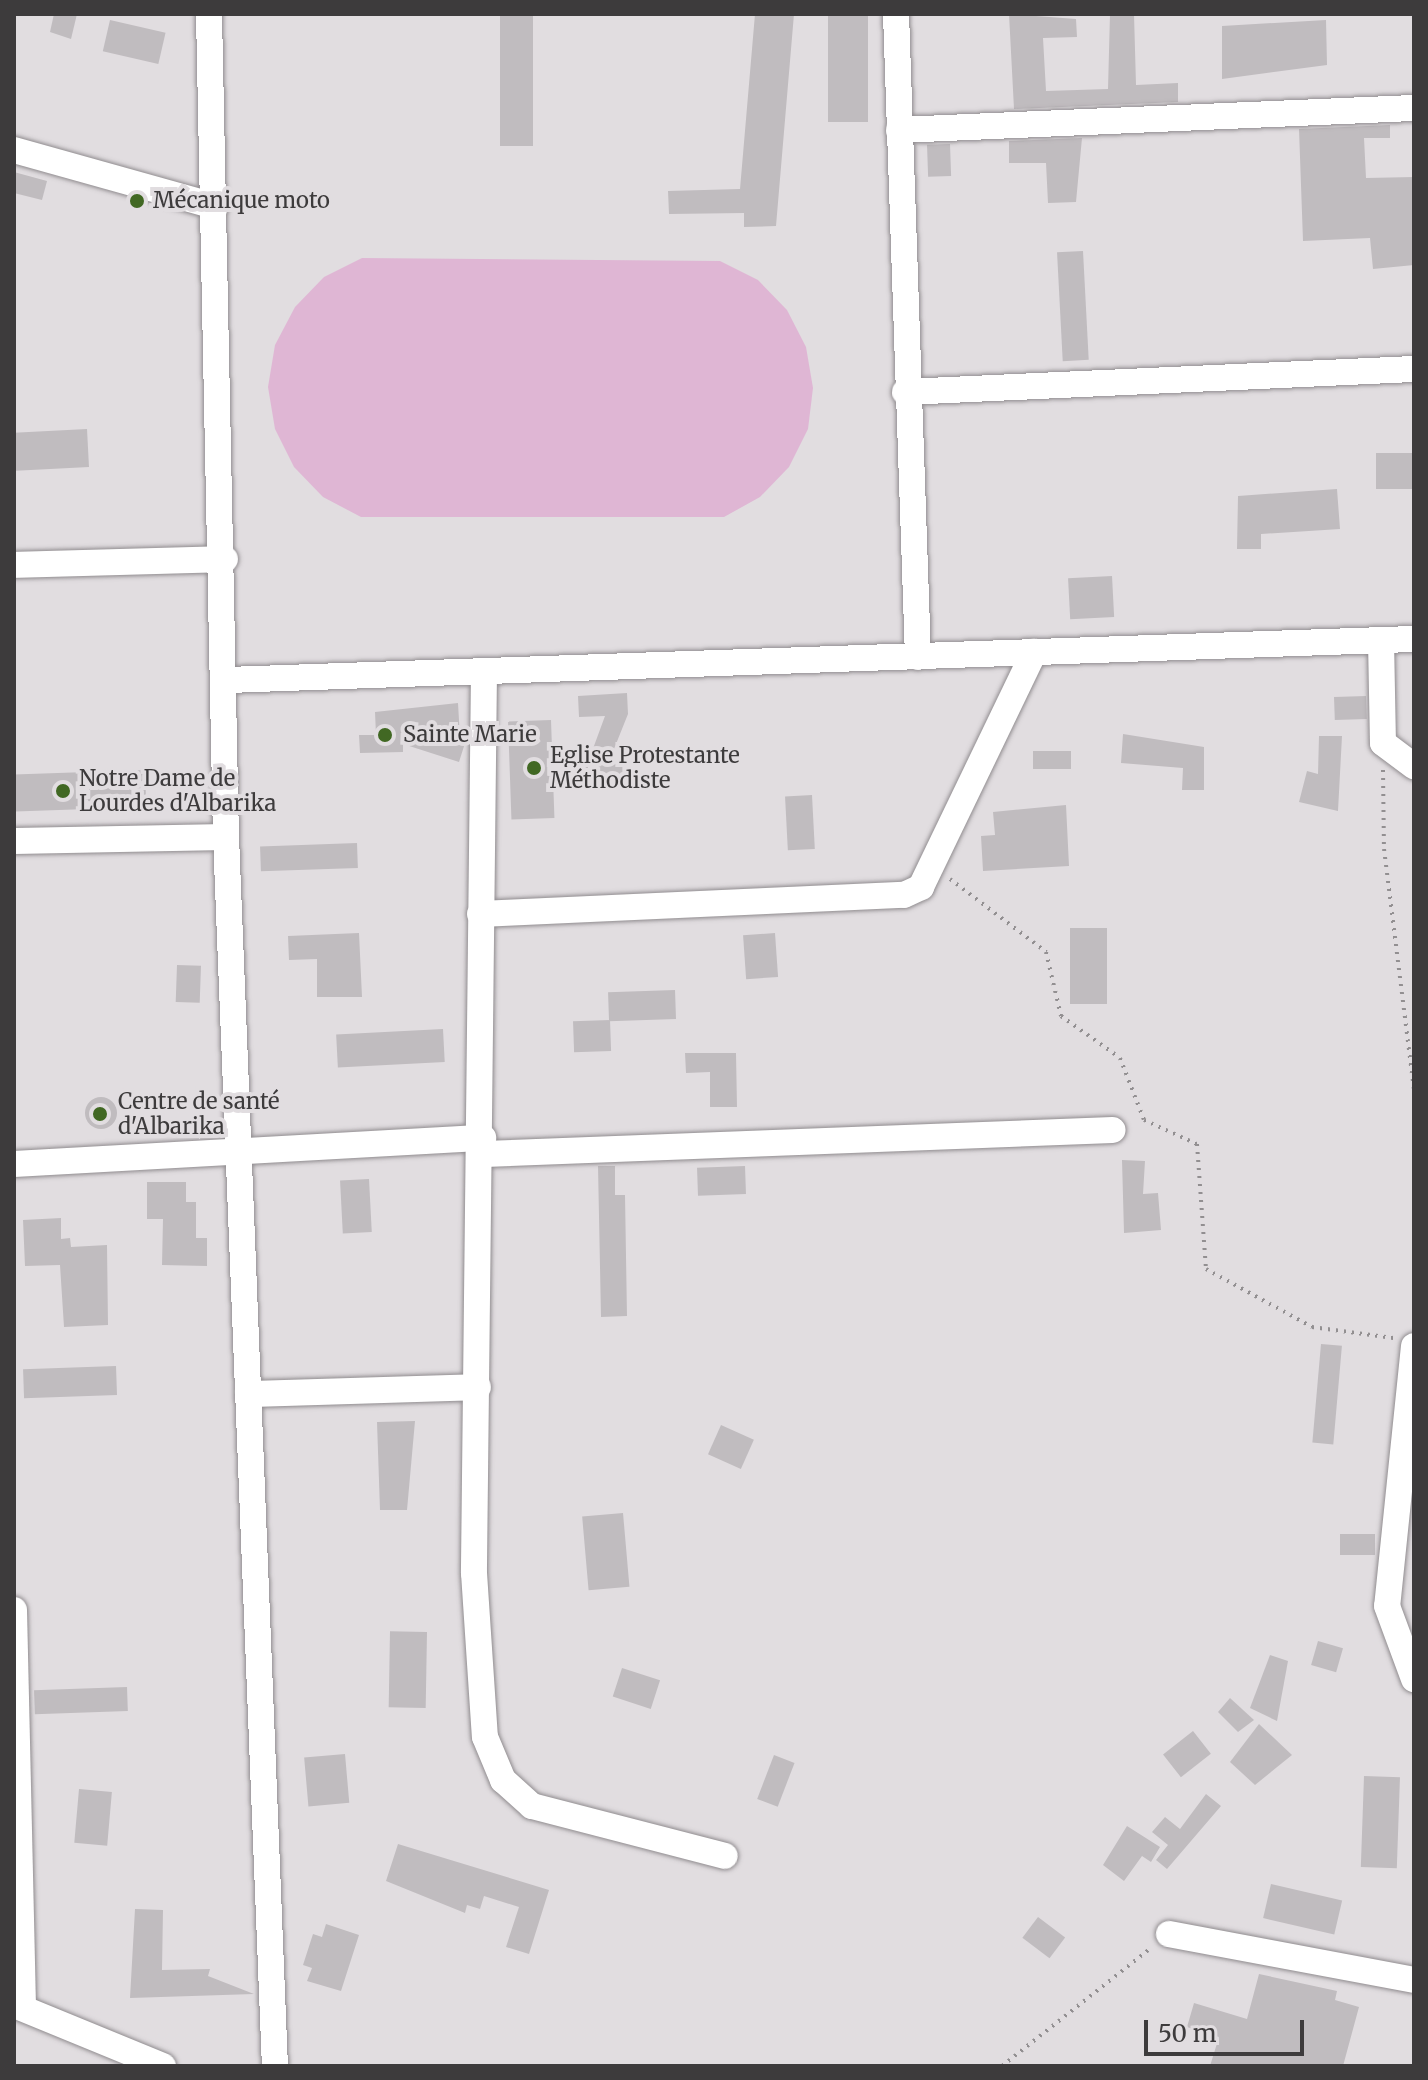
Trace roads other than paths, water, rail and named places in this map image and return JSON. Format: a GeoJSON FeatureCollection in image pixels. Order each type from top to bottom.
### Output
{"type":"FeatureCollection","features":[{"type":"Feature","properties":{"kind":"street"},"geometry":{"type":"LineString","coordinates":[[209,14],[225,559],[226,837],[275,2066]]}},
{"type":"Feature","properties":{"kind":"street"},"geometry":{"type":"LineString","coordinates":[[896,14],[905,392],[918,657]]}},
{"type":"Feature","properties":{"kind":"street"},"geometry":{"type":"LineString","coordinates":[[899,130],[1414,108]]}},
{"type":"Feature","properties":{"kind":"street"},"geometry":{"type":"LineString","coordinates":[[14,150],[215,206]]}},
{"type":"Feature","properties":{"kind":"street"},"geometry":{"type":"LineString","coordinates":[[905,392],[1414,369]]}},
{"type":"Feature","properties":{"kind":"street"},"geometry":{"type":"LineString","coordinates":[[14,565],[225,559]]}},
{"type":"Feature","properties":{"kind":"street"},"geometry":{"type":"LineString","coordinates":[[227,680],[1414,639]]}},
{"type":"Feature","properties":{"kind":"street"},"geometry":{"type":"LineString","coordinates":[[1381,640],[1383,743],[1414,766]]}},
{"type":"Feature","properties":{"kind":"street"},"geometry":{"type":"LineString","coordinates":[[480,914],[904,895],[921,887],[1034,652]]}},
{"type":"Feature","properties":{"kind":"street"},"geometry":{"type":"LineString","coordinates":[[484,671],[480,914],[484,1146],[478,1387],[478,1699],[503,1780],[532,1806],[580,1823],[725,1856]]}},
{"type":"Feature","properties":{"kind":"street"},"geometry":{"type":"LineString","coordinates":[[14,841],[226,837]]}},
{"type":"Feature","properties":{"kind":"street"},"geometry":{"type":"LineString","coordinates":[[14,1164],[484,1146],[1113,1130]]}},
{"type":"Feature","properties":{"kind":"street"},"geometry":{"type":"LineString","coordinates":[[1407,1342],[1387,1606],[1414,1679]]}},
{"type":"Feature","properties":{"kind":"street"},"geometry":{"type":"LineString","coordinates":[[248,1394],[478,1387]]}},
{"type":"Feature","properties":{"kind":"street"},"geometry":{"type":"LineString","coordinates":[[14,1610],[18,2007],[163,2066]]}},
{"type":"Feature","properties":{"kind":"street"},"geometry":{"type":"LineString","coordinates":[[1169,1934],[1414,1980]]}},
{"type":"Feature","properties":{"kind":"place","name":"Mécanique moto"},"geometry":{"type":"Point","coordinates":[137,201]}},
{"type":"Feature","properties":{"kind":"place","name":"Sainte Marie"},"geometry":{"type":"Point","coordinates":[385,735]}},
{"type":"Feature","properties":{"kind":"place","name":"Eglise Protestante Méthodiste"},"geometry":{"type":"Point","coordinates":[534,768]}},
{"type":"Feature","properties":{"kind":"place","name":"Notre Dame de Lourdes d'Albarika"},"geometry":{"type":"Point","coordinates":[63,791]}},
{"type":"Feature","properties":{"kind":"place","name":"Centre de santé d'Albarika"},"geometry":{"type":"Point","coordinates":[100,1114]}}]}
